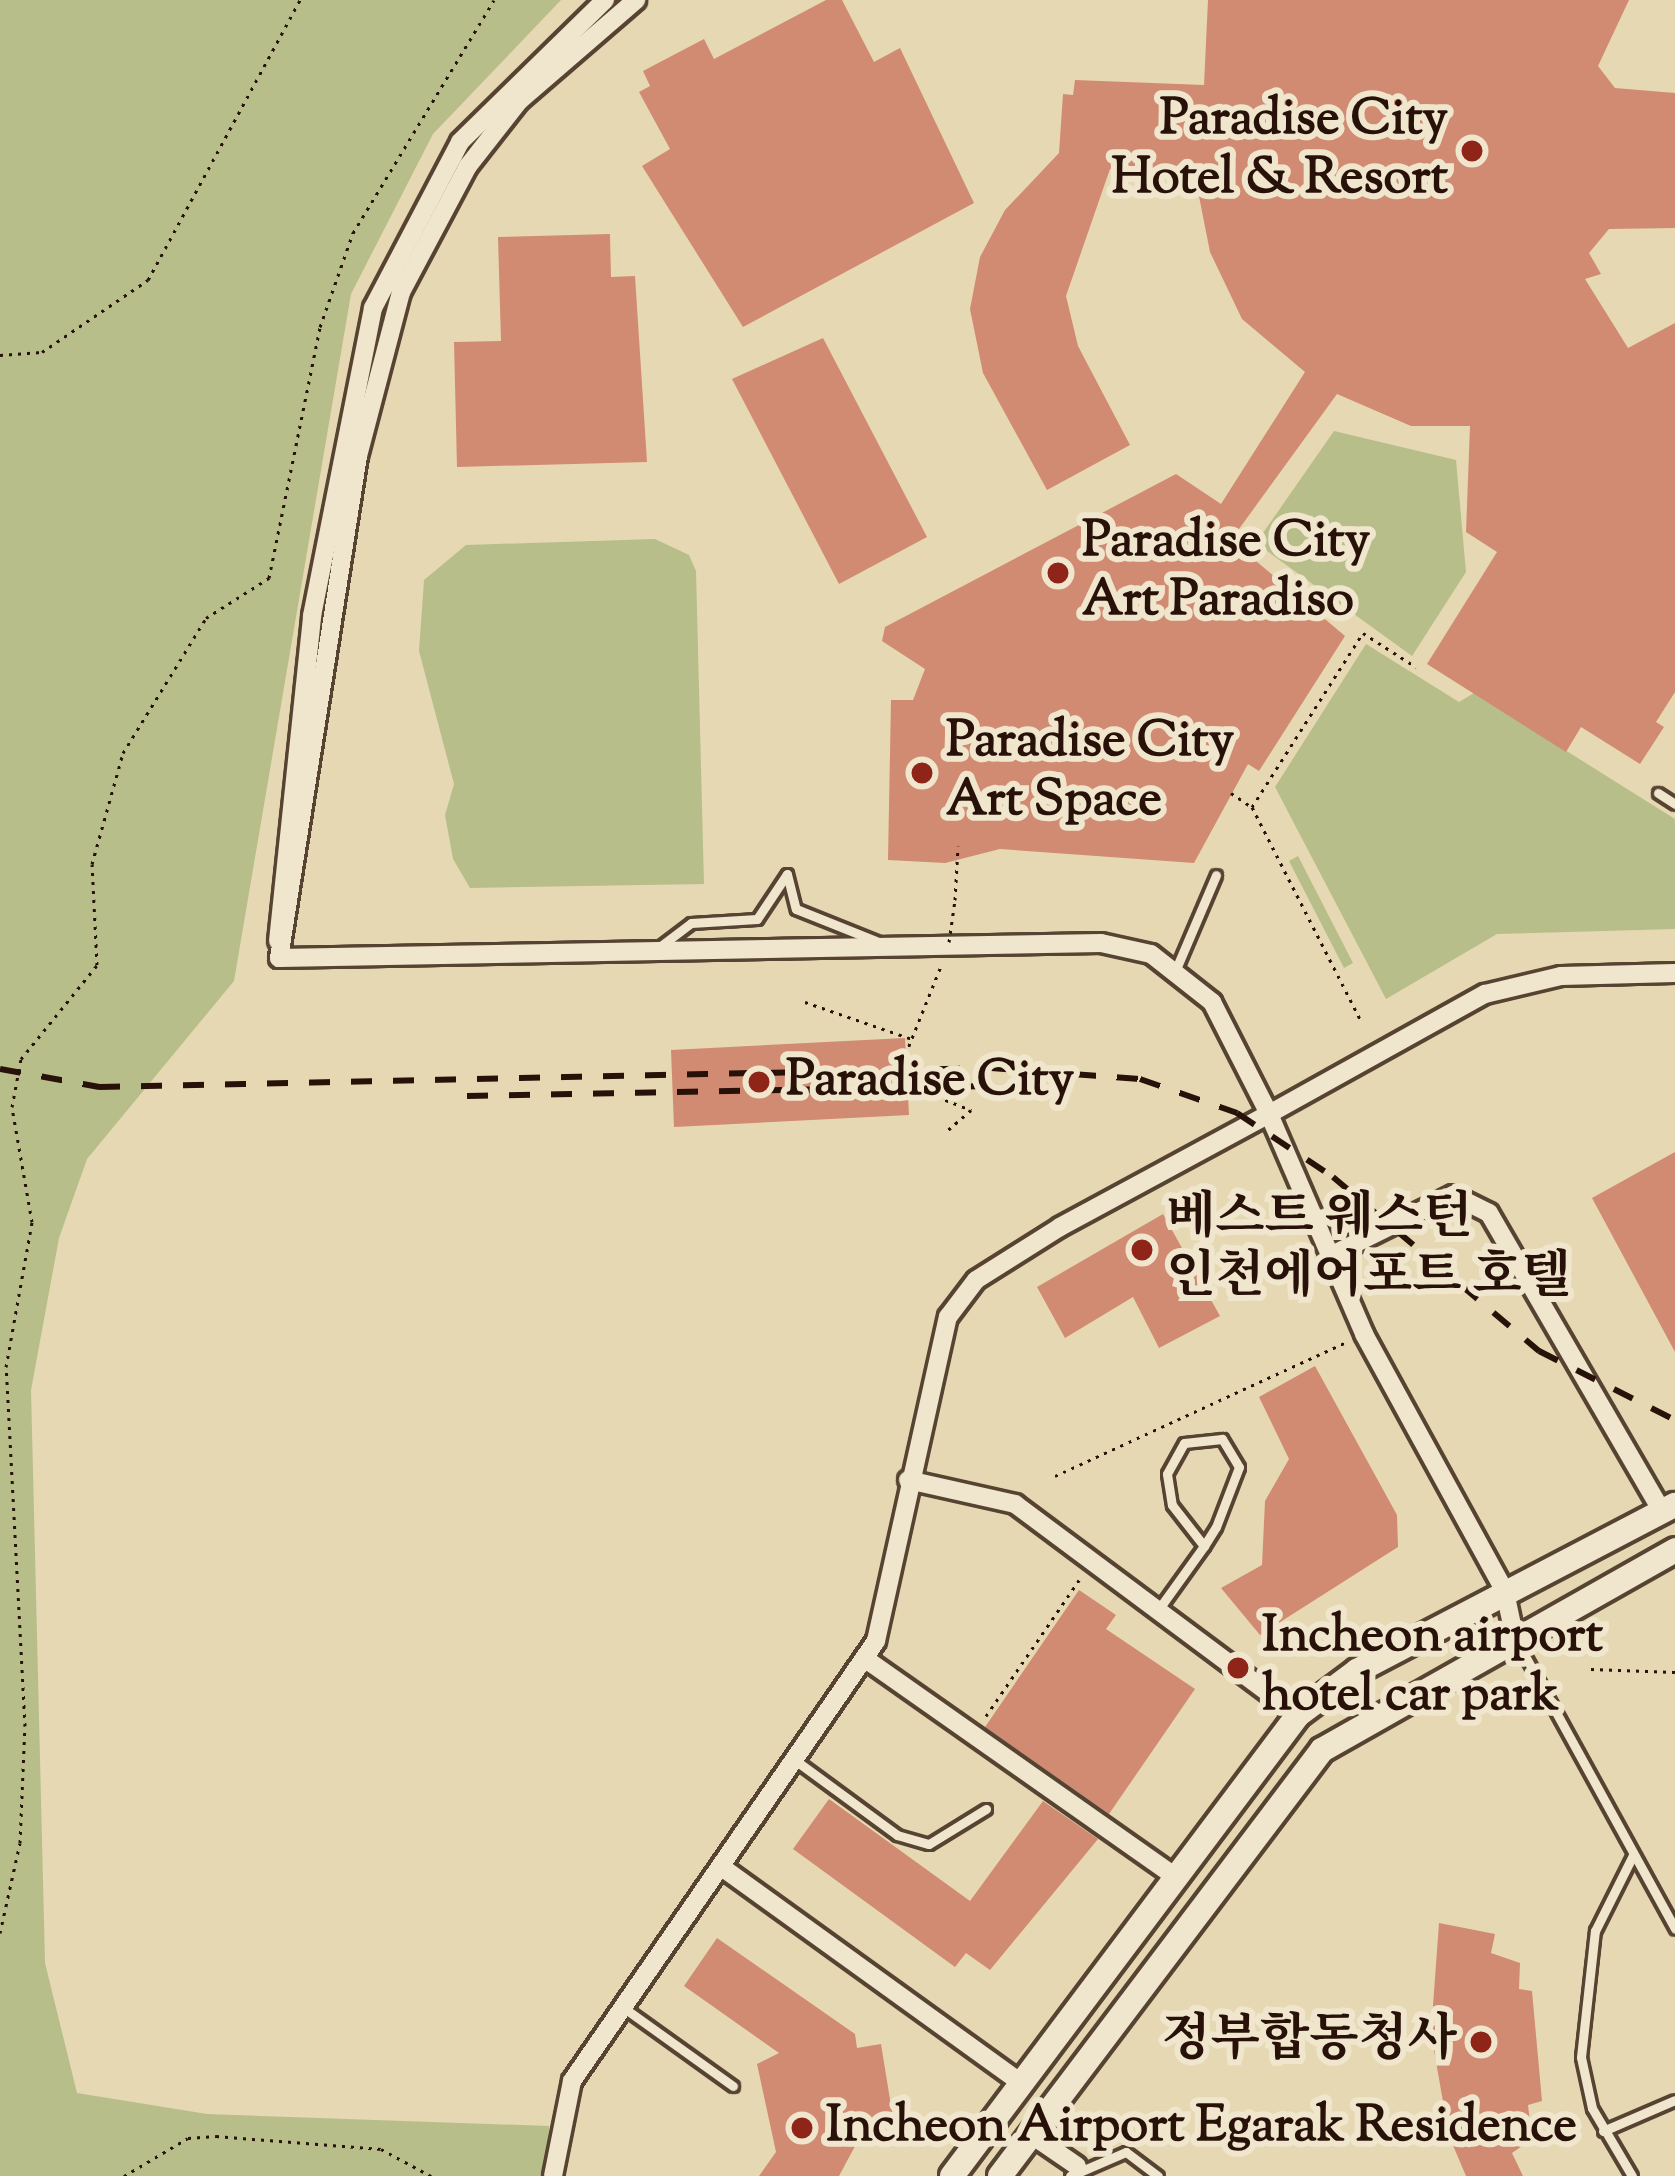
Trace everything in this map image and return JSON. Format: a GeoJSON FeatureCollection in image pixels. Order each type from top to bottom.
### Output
{"type":"FeatureCollection","features":[{"type":"Feature","properties":{"kind":"street"},"geometry":{"type":"LineString","coordinates":[[279,958],[312,616],[373,308],[460,142],[605,0]]}},
{"type":"Feature","properties":{"kind":"street"},"geometry":{"type":"LineString","coordinates":[[279,958],[358,456],[401,292],[468,166],[519,101],[636,0]]}},
{"type":"Feature","properties":{"kind":"street"},"geometry":{"type":"LineString","coordinates":[[279,958],[881,943],[1102,943],[1176,969],[1211,1002],[1269,1114],[1364,1334],[1505,1592],[1515,1639]]}},
{"type":"Feature","properties":{"kind":"street"},"geometry":{"type":"LineString","coordinates":[[553,2176],[572,2080],[800,1763],[867,1660],[948,1316],[976,1280],[1485,994],[1561,976],[1675,973]]}},
{"type":"Feature","properties":{"kind":"street"},"geometry":{"type":"LineString","coordinates":[[952,2176],[1017,2080],[1171,1874],[1298,1715],[1505,1592],[1668,1508],[1490,1213],[1453,1195],[1332,1255]]}},
{"type":"Feature","properties":{"kind":"street"},"geometry":{"type":"LineString","coordinates":[[908,1480],[1015,1504],[1155,1614],[1298,1715]]}},
{"type":"Feature","properties":{"kind":"street"},"geometry":{"type":"LineString","coordinates":[[1000,2176],[1322,1750],[1675,1550]]}},
{"type":"Feature","properties":{"kind":"street"},"geometry":{"type":"LineString","coordinates":[[867,1660],[1171,1874]]}},
{"type":"Feature","properties":{"kind":"street"},"geometry":{"type":"LineString","coordinates":[[723,1868],[1017,2080]]}},
{"type":"Feature","properties":{"kind":"street"},"geometry":{"type":"LineString","coordinates":[[1029,2133],[1074,2171]]}},
{"type":"Feature","properties":{"kind":"lane"},"geometry":{"type":"LineString","coordinates":[[1658,794],[1675,804]]}},
{"type":"Feature","properties":{"kind":"lane"},"geometry":{"type":"LineString","coordinates":[[658,948],[692,923],[757,920],[787,874],[796,909],[881,943]]}},
{"type":"Feature","properties":{"kind":"lane"},"geometry":{"type":"LineString","coordinates":[[1176,969],[1216,875]]}},
{"type":"Feature","properties":{"kind":"lane"},"geometry":{"type":"LineString","coordinates":[[1155,1614],[1204,1546],[1239,1466],[1222,1439],[1184,1443],[1167,1474],[1172,1505],[1204,1546]]}},
{"type":"Feature","properties":{"kind":"lane"},"geometry":{"type":"LineString","coordinates":[[1515,1639],[1675,1929]]}},
{"type":"Feature","properties":{"kind":"lane"},"geometry":{"type":"LineString","coordinates":[[800,1763],[897,1835],[929,1844],[986,1809]]}},
{"type":"Feature","properties":{"kind":"lane"},"geometry":{"type":"LineString","coordinates":[[1632,2176],[1604,2131],[1581,2057],[1583,1992],[1595,1931],[1633,1855]]}},
{"type":"Feature","properties":{"kind":"lane"},"geometry":{"type":"LineString","coordinates":[[624,2008],[733,2086]]}},
{"type":"Feature","properties":{"kind":"lane"},"geometry":{"type":"LineString","coordinates":[[1604,2131],[1675,2100]]}},
{"type":"Feature","properties":{"kind":"lane"},"geometry":{"type":"LineString","coordinates":[[1074,2171],[1126,2152],[1158,2176]]}},
{"type":"Feature","properties":{"kind":"path"},"geometry":{"type":"LineString","coordinates":[[0,355],[42,352],[148,280],[300,0]]}},
{"type":"Feature","properties":{"kind":"path"},"geometry":{"type":"LineString","coordinates":[[0,1933],[20,1843],[25,1726],[6,1367],[32,1222],[12,1107],[21,1059],[97,965],[92,864],[123,753],[206,618],[269,578],[320,327],[353,232],[494,0]]}},
{"type":"Feature","properties":{"kind":"path"},"geometry":{"type":"LineString","coordinates":[[1252,807],[1363,633],[1416,668]]}},
{"type":"Feature","properties":{"kind":"path"},"geometry":{"type":"LineString","coordinates":[[1231,793],[1252,807],[1360,1019]]}},
{"type":"Feature","properties":{"kind":"path"},"geometry":{"type":"LineString","coordinates":[[902,1063],[915,1040],[950,942],[958,846]]}},
{"type":"Feature","properties":{"kind":"path"},"geometry":{"type":"LineString","coordinates":[[805,1002],[915,1040]]}},
{"type":"Feature","properties":{"kind":"path"},"geometry":{"type":"LineString","coordinates":[[895,1080],[971,1110],[947,1131]]}},
{"type":"Feature","properties":{"kind":"path"},"geometry":{"type":"LineString","coordinates":[[1054,1476],[1364,1334]]}},
{"type":"Feature","properties":{"kind":"path"},"geometry":{"type":"LineString","coordinates":[[972,1736],[1090,1564]]}},
{"type":"Feature","properties":{"kind":"path"},"geometry":{"type":"LineString","coordinates":[[1591,1669],[1675,1672]]}},
{"type":"Feature","properties":{"kind":"path"},"geometry":{"type":"LineString","coordinates":[[124,2176],[188,2138],[216,2136],[381,2150],[431,2176]]}},
{"type":"Feature","properties":{"kind":"green space"},"geometry":{"type":"Polygon","coordinates":[[[0,0],[561,0],[433,134],[351,294],[234,981],[87,1159],[59,1238],[31,1390],[45,1963],[77,2093],[207,2114],[549,2126],[550,2176],[0,2176],[0,0]]]}},
{"type":"Feature","properties":{"kind":"green space"},"geometry":{"type":"Polygon","coordinates":[[[1334,431],[1456,460],[1466,572],[1412,656],[1256,543],[1334,431]]]}},
{"type":"Feature","properties":{"kind":"green space"},"geometry":{"type":"Polygon","coordinates":[[[655,539],[689,555],[696,571],[704,884],[470,888],[453,859],[445,815],[454,784],[419,651],[424,580],[466,545],[655,539]]]}},
{"type":"Feature","properties":{"kind":"green space"},"geometry":{"type":"Polygon","coordinates":[[[1366,644],[1459,702],[1474,693],[1675,819],[1675,929],[1497,934],[1386,999],[1275,787],[1366,644]]]}},
{"type":"Feature","properties":{"kind":"green space"},"geometry":{"type":"Polygon","coordinates":[[[1298,856],[1353,963],[1344,968],[1289,861],[1298,856]]]}},
{"type":"Feature","properties":{"kind":"building"},"geometry":{"type":"Polygon","coordinates":[[[826,0],[842,0],[874,62],[900,48],[974,203],[743,327],[642,166],[670,149],[639,92],[650,86],[643,71],[704,39],[714,59],[826,0]]]}},
{"type":"Feature","properties":{"kind":"building"},"geometry":{"type":"Polygon","coordinates":[[[1208,0],[1629,0],[1598,66],[1615,88],[1675,93],[1675,228],[1609,229],[1589,253],[1601,274],[1585,279],[1628,348],[1675,323],[1675,692],[1656,722],[1664,727],[1640,764],[1581,727],[1566,752],[1427,664],[1497,552],[1466,532],[1470,426],[1411,426],[1337,394],[1231,540],[1345,636],[1259,771],[1248,764],[1194,863],[1000,849],[945,863],[888,860],[891,700],[913,700],[925,669],[882,641],[885,627],[1176,474],[1221,504],[1305,372],[1242,319],[1210,252],[1194,171],[1110,169],[1066,296],[1078,346],[1130,445],[1047,490],[983,373],[970,309],[980,257],[1005,210],[1059,153],[1063,94],[1073,95],[1075,80],[1204,85],[1208,0]]]}},
{"type":"Feature","properties":{"kind":"building"},"geometry":{"type":"Polygon","coordinates":[[[610,234],[611,277],[635,276],[647,462],[457,467],[454,342],[501,341],[498,237],[610,234]]]}},
{"type":"Feature","properties":{"kind":"building"},"geometry":{"type":"Polygon","coordinates":[[[823,338],[927,537],[839,584],[732,379],[823,338]]]}},
{"type":"Feature","properties":{"kind":"building"},"geometry":{"type":"Polygon","coordinates":[[[905,1038],[909,1115],[674,1127],[671,1050],[905,1038]]]}},
{"type":"Feature","properties":{"kind":"building"},"geometry":{"type":"Polygon","coordinates":[[[1675,1152],[1675,1352],[1592,1198],[1675,1152]]]}},
{"type":"Feature","properties":{"kind":"building","name":"베스트 웨스턴 인천에어포트 호텔"},"geometry":{"type":"Polygon","coordinates":[[[1163,1214],[1220,1316],[1159,1348],[1133,1297],[1065,1338],[1037,1287],[1163,1214]]]}},
{"type":"Feature","properties":{"kind":"building"},"geometry":{"type":"Polygon","coordinates":[[[1315,1366],[1397,1515],[1398,1547],[1260,1635],[1221,1588],[1262,1565],[1265,1501],[1289,1459],[1259,1397],[1315,1366]]]}},
{"type":"Feature","properties":{"kind":"building"},"geometry":{"type":"Polygon","coordinates":[[[1079,1590],[1116,1615],[1106,1629],[1195,1689],[1109,1814],[985,1727],[1079,1590]]]}},
{"type":"Feature","properties":{"kind":"building"},"geometry":{"type":"Polygon","coordinates":[[[829,1799],[970,1901],[1043,1801],[1098,1839],[990,1970],[966,1953],[955,1967],[793,1849],[829,1799]]]}},
{"type":"Feature","properties":{"kind":"building","name":"정부합동청사"},"geometry":{"type":"Polygon","coordinates":[[[1439,1923],[1495,1934],[1491,1953],[1520,1963],[1519,1989],[1532,1991],[1542,2101],[1528,2105],[1532,2139],[1512,2153],[1523,2176],[1466,2176],[1449,2136],[1431,2033],[1439,1923]]]}},
{"type":"Feature","properties":{"kind":"building"},"geometry":{"type":"Polygon","coordinates":[[[717,1938],[855,2034],[857,2048],[881,2044],[893,2118],[868,2122],[839,2176],[759,2176],[776,2152],[757,2064],[779,2053],[684,1986],[717,1938]]]}},
{"type":"Feature","properties":{"kind":"railway"},"geometry":{"type":"LineString","coordinates":[[0,1069],[99,1087],[991,1068],[1140,1079],[1237,1113],[1333,1177],[1539,1351],[1675,1420]]}},
{"type":"Feature","properties":{"kind":"railway"},"geometry":{"type":"LineString","coordinates":[[467,1096],[1043,1085]]}},
{"type":"Feature","properties":{"kind":"place","name":"Paradise City Hotel & Resort"},"geometry":{"type":"Point","coordinates":[1472,151]}},
{"type":"Feature","properties":{"kind":"place","name":"Paradise City Art Paradiso"},"geometry":{"type":"Point","coordinates":[1058,573]}},
{"type":"Feature","properties":{"kind":"place","name":"Paradise City Art Space"},"geometry":{"type":"Point","coordinates":[922,773]}},
{"type":"Feature","properties":{"kind":"place","name":"Paradise City"},"geometry":{"type":"Point","coordinates":[759,1082]}},
{"type":"Feature","properties":{"kind":"place","name":"베스트 웨스턴 인천에어포트 호텔"},"geometry":{"type":"Point","coordinates":[1142,1250]}},
{"type":"Feature","properties":{"kind":"place","name":"Incheon airport hotel car park"},"geometry":{"type":"Point","coordinates":[1238,1668]}},
{"type":"Feature","properties":{"kind":"place","name":"정부합동청사"},"geometry":{"type":"Point","coordinates":[1481,2042]}},
{"type":"Feature","properties":{"kind":"place","name":"Incheon Airport Egarak Residence"},"geometry":{"type":"Point","coordinates":[802,2128]}}]}
